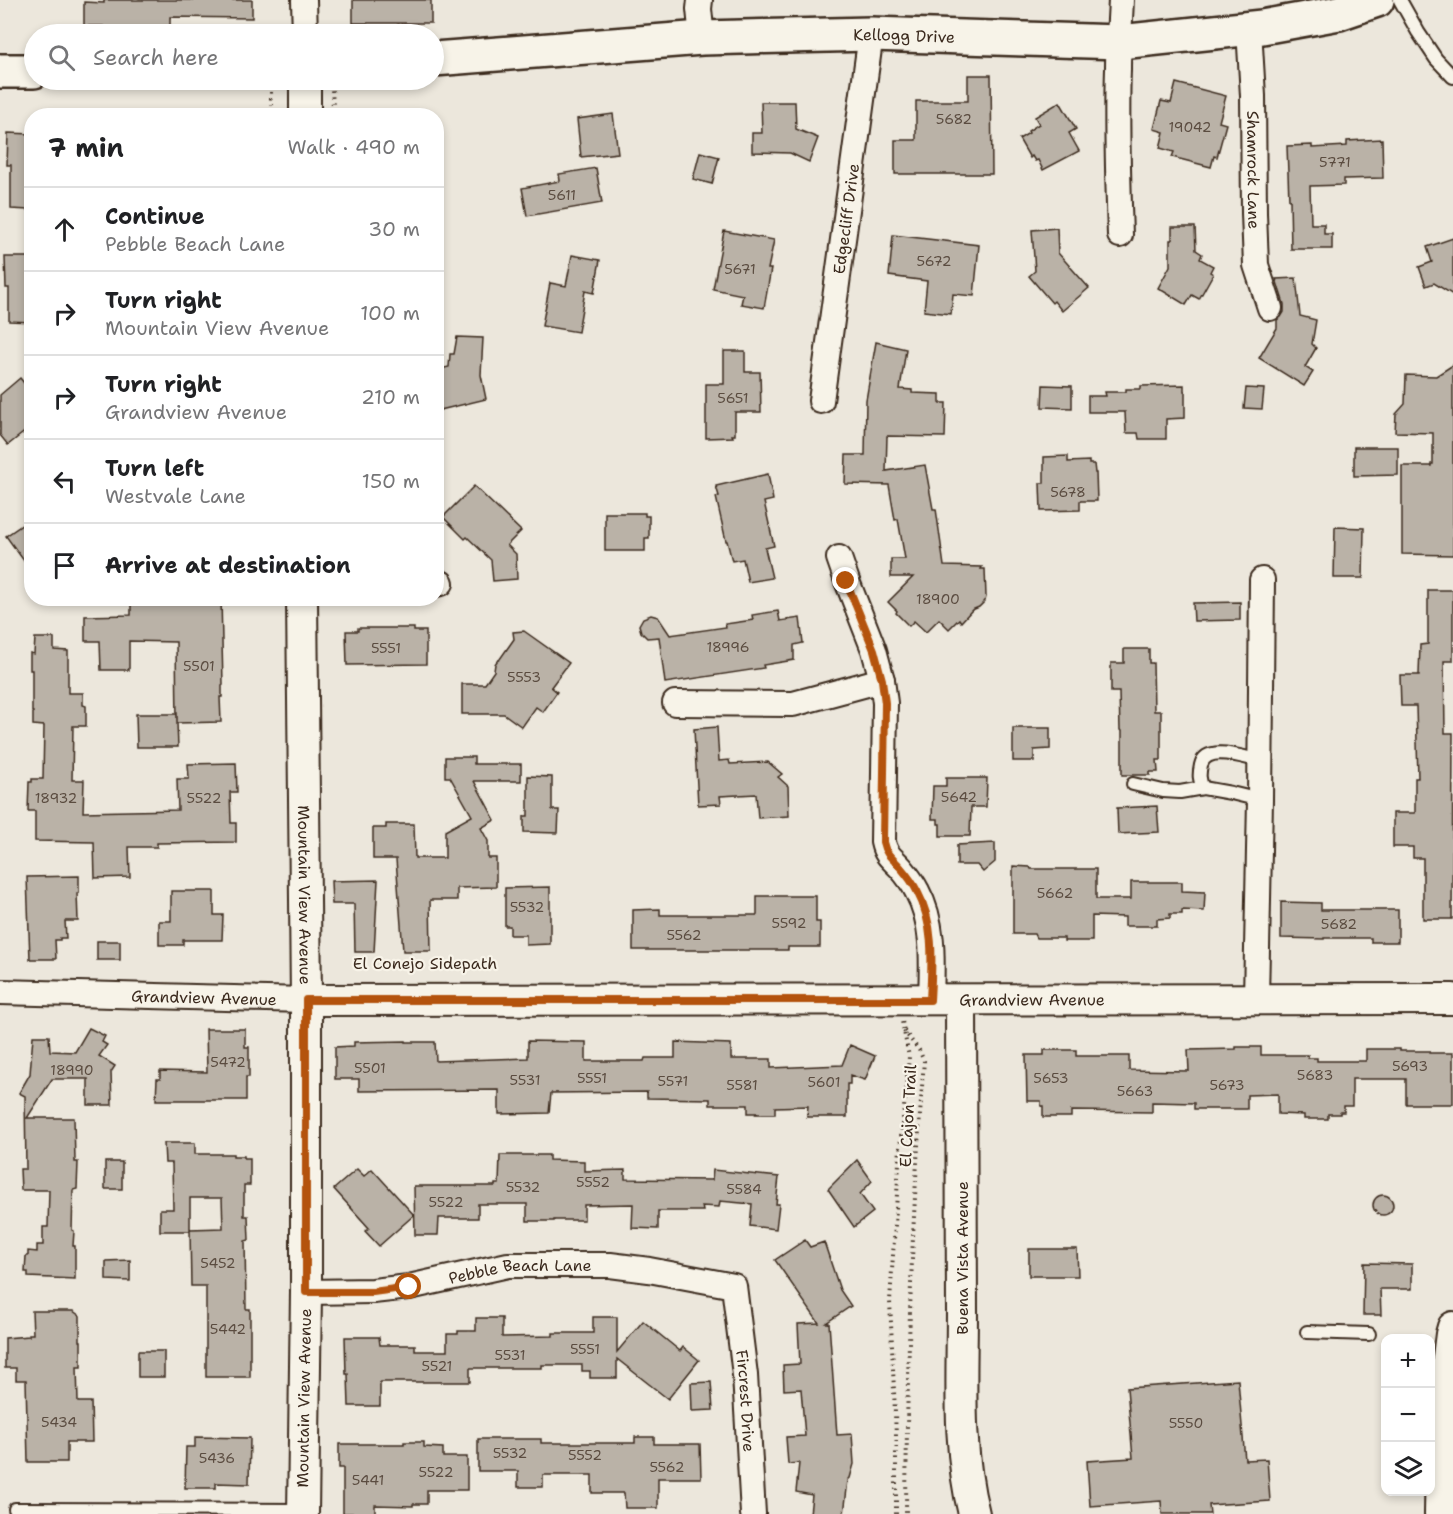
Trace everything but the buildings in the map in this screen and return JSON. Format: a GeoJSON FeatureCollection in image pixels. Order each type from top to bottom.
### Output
{"type":"FeatureCollection","features":[{"type":"Feature","properties":{"kind":"main road","name":"Kellogg Drive"},"geometry":{"type":"LineString","coordinates":[[444,59],[702,38],[871,34],[1120,42],[1249,29],[1339,13],[1381,0]]}},
{"type":"Feature","properties":{"kind":"main road"},"geometry":{"type":"LineString","coordinates":[[0,70],[24,70]]}},
{"type":"Feature","properties":{"kind":"street"},"geometry":{"type":"LineString","coordinates":[[304,0],[305,24]]}},
{"type":"Feature","properties":{"kind":"street"},"geometry":{"type":"LineString","coordinates":[[700,0],[702,38]]}},
{"type":"Feature","properties":{"kind":"street"},"geometry":{"type":"LineString","coordinates":[[1120,235],[1117,146],[1121,0]]}},
{"type":"Feature","properties":{"kind":"street","name":"Shamrock Lane"},"geometry":{"type":"LineString","coordinates":[[1249,29],[1257,265],[1270,308]]}},
{"type":"Feature","properties":{"kind":"street","name":"Edgecliff Drive"},"geometry":{"type":"LineString","coordinates":[[821,401],[871,34]]}},
{"type":"Feature","properties":{"kind":"street"},"geometry":{"type":"LineString","coordinates":[[309,90],[317,108]]}},
{"type":"Feature","properties":{"kind":"street"},"geometry":{"type":"LineString","coordinates":[[839,558],[874,650],[882,680],[885,703],[883,842],[885,851],[902,869],[917,892],[929,923],[932,954],[930,1000]]}},
{"type":"Feature","properties":{"kind":"street"},"geometry":{"type":"LineString","coordinates":[[1256,998],[1262,580]]}},
{"type":"Feature","properties":{"kind":"street","name":"Mountain View Avenue"},"geometry":{"type":"LineString","coordinates":[[302,606],[306,1000],[303,1512]]}},
{"type":"Feature","properties":{"kind":"street"},"geometry":{"type":"LineString","coordinates":[[675,703],[793,704],[882,680]]}},
{"type":"Feature","properties":{"kind":"street","name":"Grandview Avenue"},"geometry":{"type":"LineString","coordinates":[[0,992],[306,1000],[1453,999]]}},
{"type":"Feature","properties":{"kind":"street","name":"Buena Vista Avenue"},"geometry":{"type":"LineString","coordinates":[[961,1000],[961,1393],[963,1461],[974,1514]]}},
{"type":"Feature","properties":{"kind":"street","name":"Pebble Beach Lane"},"geometry":{"type":"LineString","coordinates":[[306,1292],[373,1292],[409,1287],[508,1265],[610,1265],[734,1286]]}},
{"type":"Feature","properties":{"kind":"street","name":"Fircrest Drive"},"geometry":{"type":"LineString","coordinates":[[734,1286],[745,1376],[753,1514]]}},
{"type":"Feature","properties":{"kind":"street"},"geometry":{"type":"LineString","coordinates":[[1440,1514],[1442,1403],[1453,1327]]}},
{"type":"Feature","properties":{"kind":"lane"},"geometry":{"type":"LineString","coordinates":[[1381,0],[1418,32],[1436,59],[1453,77]]}},
{"type":"Feature","properties":{"kind":"lane"},"geometry":{"type":"LineString","coordinates":[[1203,788],[1199,779],[1200,769],[1203,758],[1208,754],[1218,753],[1261,761]]}},
{"type":"Feature","properties":{"kind":"lane"},"geometry":{"type":"LineString","coordinates":[[1133,784],[1163,791],[1180,792],[1203,788],[1260,800]]}},
{"type":"Feature","properties":{"kind":"lane"},"geometry":{"type":"LineString","coordinates":[[1307,1332],[1369,1334]]}},
{"type":"Feature","properties":{"kind":"lane"},"geometry":{"type":"LineString","coordinates":[[15,1509],[303,1512]]}},
{"type":"Feature","properties":{"kind":"path"},"geometry":{"type":"LineString","coordinates":[[321,108],[328,90]]}},
{"type":"Feature","properties":{"kind":"path","name":"El Cajon Trail"},"geometry":{"type":"LineString","coordinates":[[896,1514],[896,1436],[890,1301],[900,1148],[909,1057],[904,1031],[919,1050],[924,1061],[913,1251],[906,1514]]}},
{"type":"Feature","properties":{"kind":"route"},"geometry":{"type":"LineString","coordinates":[[409,1287],[373,1292],[306,1292],[306,1000],[930,1000],[932,954],[929,923],[917,892],[902,869],[885,851],[883,842],[885,703],[882,680],[874,650],[846,581]]}}]}
